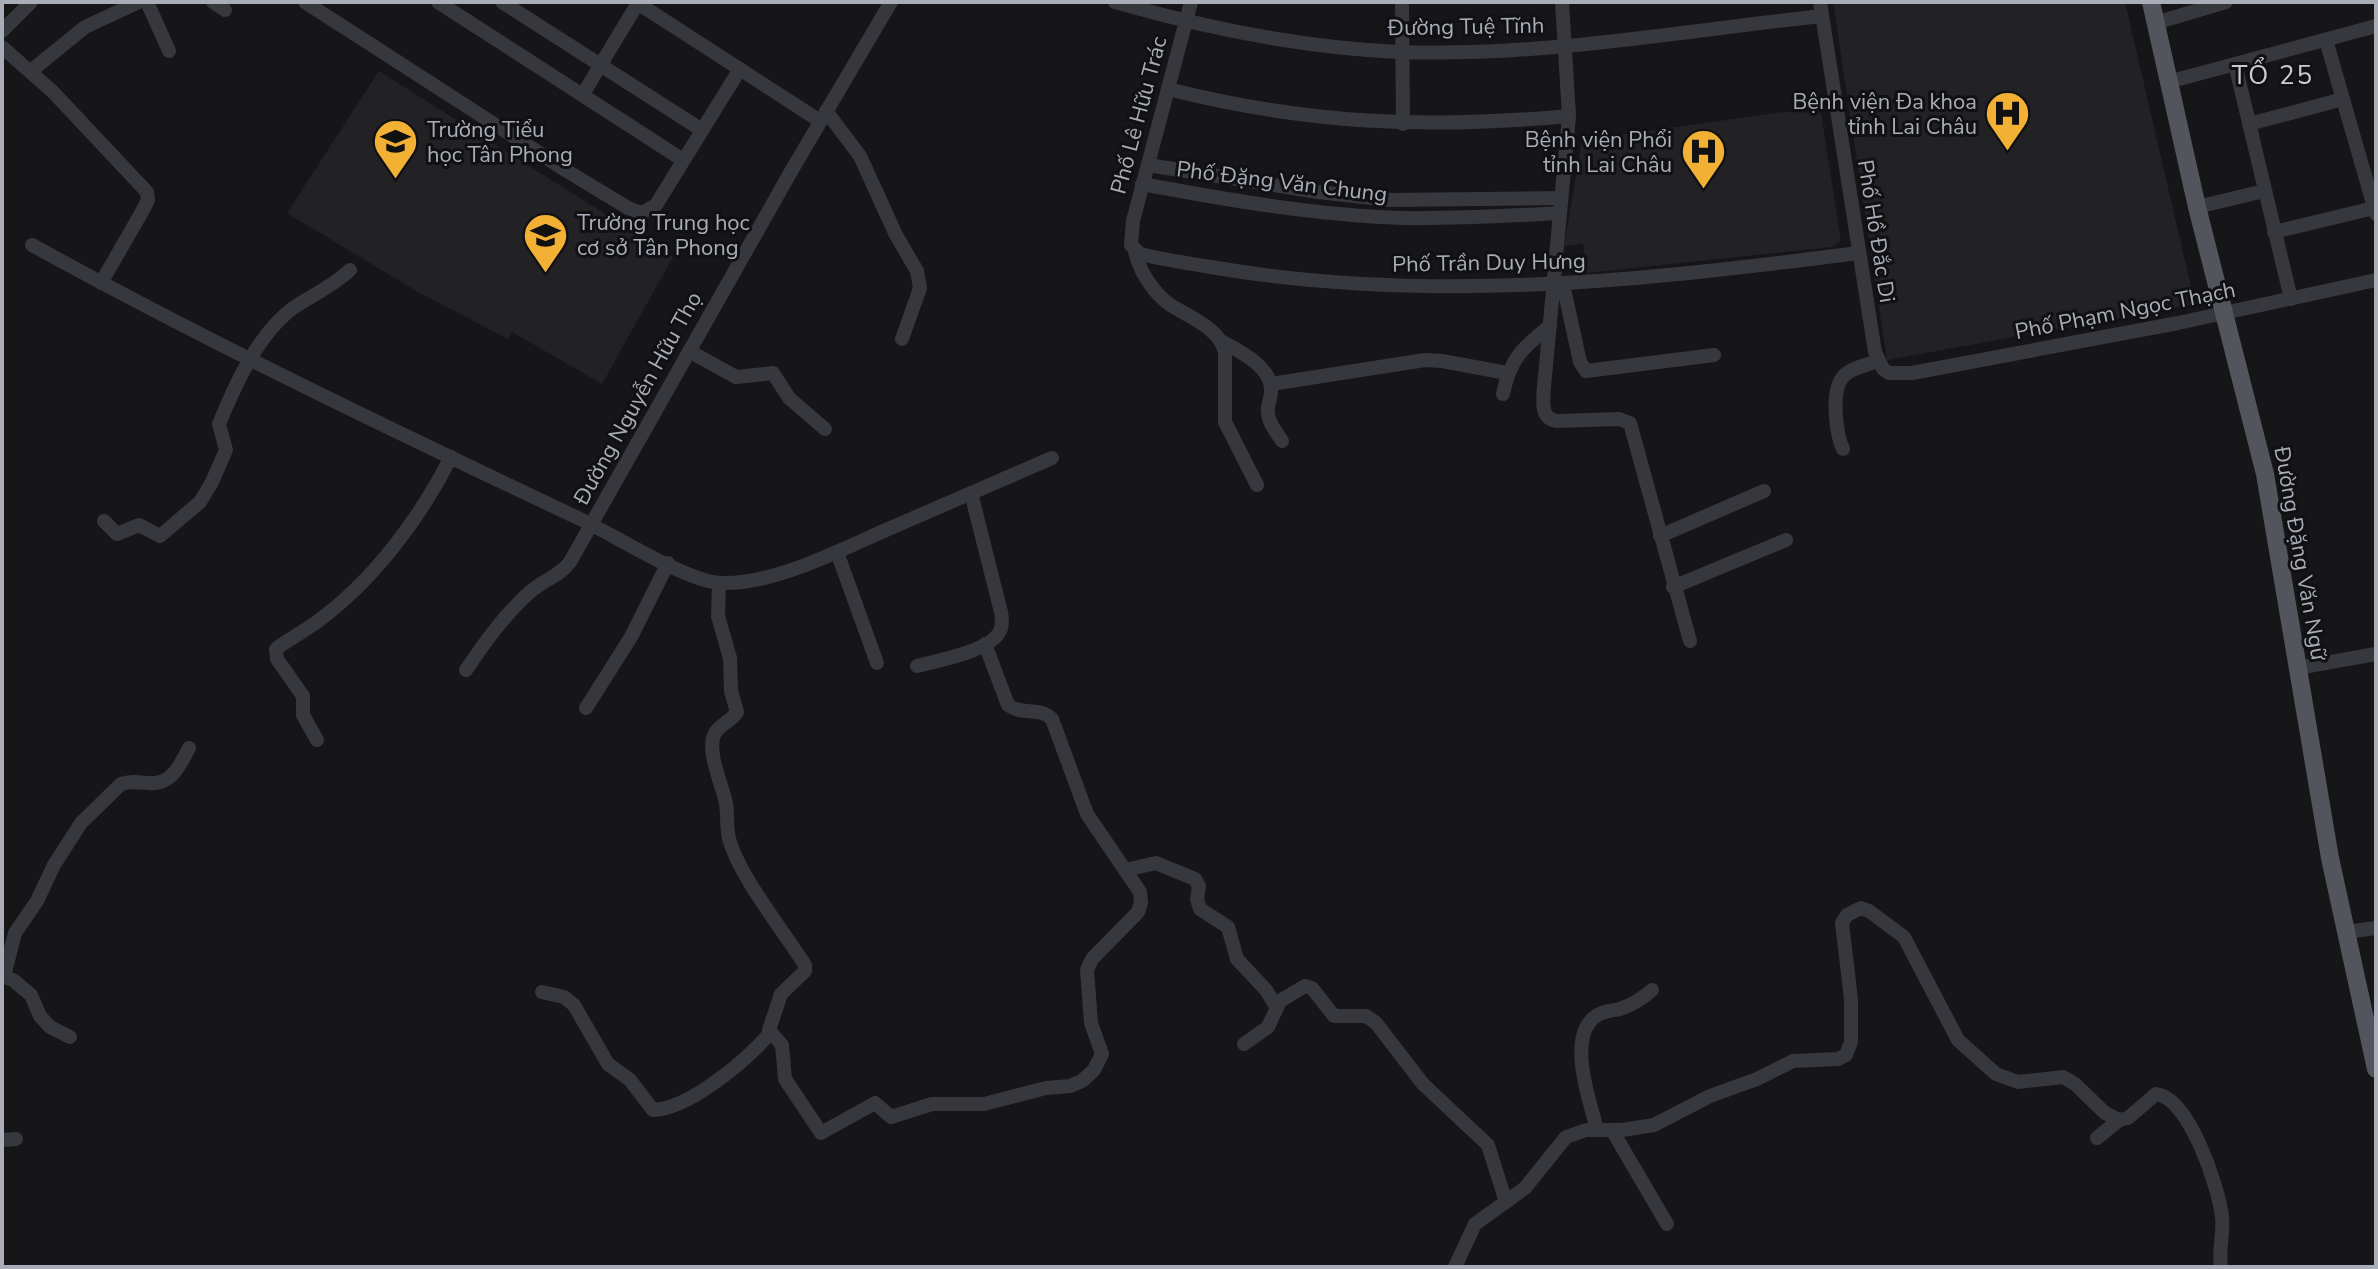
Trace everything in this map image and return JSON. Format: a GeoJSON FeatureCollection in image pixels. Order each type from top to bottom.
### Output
{"type":"FeatureCollection","features":[{"type":"Feature","properties":{"kind":"main road","name":"Đường Đặng Văn Ngữ"},"geometry":{"type":"LineString","coordinates":[[2151,2],[2222,313],[2265,474],[2319,797],[2376,1069]]}},
{"type":"Feature","properties":{"kind":"street"},"geometry":{"type":"LineString","coordinates":[[2,31],[31,2]]}},
{"type":"Feature","properties":{"kind":"street"},"geometry":{"type":"LineString","coordinates":[[31,71],[76,34],[139,2]]}},
{"type":"Feature","properties":{"kind":"street"},"geometry":{"type":"LineString","coordinates":[[147,2],[169,51]]}},
{"type":"Feature","properties":{"kind":"street"},"geometry":{"type":"LineString","coordinates":[[305,2],[567,171],[628,208],[642,213],[656,205],[740,69]]}},
{"type":"Feature","properties":{"kind":"street"},"geometry":{"type":"LineString","coordinates":[[438,2],[683,160]]}},
{"type":"Feature","properties":{"kind":"street"},"geometry":{"type":"LineString","coordinates":[[502,2],[702,130]]}},
{"type":"Feature","properties":{"kind":"street","name":"Đường Nguyễn Hữu Thọ"},"geometry":{"type":"LineString","coordinates":[[466,670],[520,602],[541,583],[566,568],[891,2]]}},
{"type":"Feature","properties":{"kind":"street","name":"Đường Tuệ Tĩnh"},"geometry":{"type":"LineString","coordinates":[[1115,2],[1185,22],[1284,41],[1402,52],[1488,51],[1565,45],[1821,9]]}},
{"type":"Feature","properties":{"kind":"street","name":"Phố Lê Hữu Trác"},"geometry":{"type":"LineString","coordinates":[[1133,246],[1142,184],[1191,2]]}},
{"type":"Feature","properties":{"kind":"street"},"geometry":{"type":"LineString","coordinates":[[1402,2],[1403,124]]}},
{"type":"Feature","properties":{"kind":"street"},"geometry":{"type":"LineString","coordinates":[[1562,2],[1569,116],[1558,284],[1544,387],[1545,414],[1557,421],[1627,420],[1690,641]]}},
{"type":"Feature","properties":{"kind":"street"},"geometry":{"type":"LineString","coordinates":[[2155,23],[2226,2]]}},
{"type":"Feature","properties":{"kind":"street"},"geometry":{"type":"LineString","coordinates":[[583,94],[637,3],[740,69],[823,116],[860,156],[896,235],[917,271],[920,288],[902,339]]}},
{"type":"Feature","properties":{"kind":"street","name":"Phố Hồ Đắc Di"},"geometry":{"type":"LineString","coordinates":[[1821,9],[1858,253],[1880,365]]}},
{"type":"Feature","properties":{"kind":"street"},"geometry":{"type":"LineString","coordinates":[[2168,82],[2376,26]]}},
{"type":"Feature","properties":{"kind":"street"},"geometry":{"type":"LineString","coordinates":[[2274,232],[2375,211],[2326,40]]}},
{"type":"Feature","properties":{"kind":"street"},"geometry":{"type":"LineString","coordinates":[[2,47],[31,71],[147,192],[147,204],[101,283]]}},
{"type":"Feature","properties":{"kind":"street"},"geometry":{"type":"LineString","coordinates":[[2235,64],[2291,299]]}},
{"type":"Feature","properties":{"kind":"street"},"geometry":{"type":"LineString","coordinates":[[1168,89],[1265,111],[1349,121],[1403,124],[1569,116]]}},
{"type":"Feature","properties":{"kind":"street"},"geometry":{"type":"LineString","coordinates":[[2249,124],[2343,99]]}},
{"type":"Feature","properties":{"kind":"street","name":"Phố Đặng Văn Chung"},"geometry":{"type":"LineString","coordinates":[[1148,165],[1230,180],[1351,196],[1561,205]]}},
{"type":"Feature","properties":{"kind":"street","name":"Phố Đặng Văn Chung"},"geometry":{"type":"LineString","coordinates":[[1142,184],[1350,215],[1439,218],[1561,205]]}},
{"type":"Feature","properties":{"kind":"street"},"geometry":{"type":"LineString","coordinates":[[2197,207],[2264,191]]}},
{"type":"Feature","properties":{"kind":"street"},"geometry":{"type":"LineString","coordinates":[[1350,215],[1351,196]]}},
{"type":"Feature","properties":{"kind":"street"},"geometry":{"type":"LineString","coordinates":[[32,245],[251,360],[696,577],[719,583],[766,576],[837,552],[1052,458]]}},
{"type":"Feature","properties":{"kind":"street"},"geometry":{"type":"LineString","coordinates":[[1133,246],[1143,273],[1161,297],[1251,360],[1271,384],[1267,413],[1282,441]]}},
{"type":"Feature","properties":{"kind":"street","name":"Phố Trần Duy Hưng"},"geometry":{"type":"LineString","coordinates":[[1133,246],[1170,260],[1326,283],[1406,286],[1558,284],[1731,269],[1858,253]]}},
{"type":"Feature","properties":{"kind":"street"},"geometry":{"type":"LineString","coordinates":[[104,521],[115,533],[120,534],[139,525],[160,536],[200,502],[224,459],[226,445],[219,424],[251,360],[283,316],[339,281],[350,270]]}},
{"type":"Feature","properties":{"kind":"street","name":"Phố Phạm Ngọc Thạch"},"geometry":{"type":"LineString","coordinates":[[1880,365],[1889,373],[1912,373],[2021,354],[2376,280]]}},
{"type":"Feature","properties":{"kind":"street"},"geometry":{"type":"LineString","coordinates":[[1558,284],[1580,362],[1586,371],[1714,355]]}},
{"type":"Feature","properties":{"kind":"street"},"geometry":{"type":"LineString","coordinates":[[1503,394],[1507,373],[1518,353],[1550,326]]}},
{"type":"Feature","properties":{"kind":"street"},"geometry":{"type":"LineString","coordinates":[[1223,342],[1225,422],[1257,485]]}},
{"type":"Feature","properties":{"kind":"street"},"geometry":{"type":"LineString","coordinates":[[689,351],[736,377],[773,373],[789,398],[825,429]]}},
{"type":"Feature","properties":{"kind":"street"},"geometry":{"type":"LineString","coordinates":[[1271,384],[1425,360],[1507,373]]}},
{"type":"Feature","properties":{"kind":"street"},"geometry":{"type":"LineString","coordinates":[[1843,449],[1837,427],[1840,380],[1847,373],[1880,365]]}},
{"type":"Feature","properties":{"kind":"street"},"geometry":{"type":"LineString","coordinates":[[317,740],[303,715],[303,696],[277,659],[276,649],[320,621],[379,563],[426,503],[451,457]]}},
{"type":"Feature","properties":{"kind":"street"},"geometry":{"type":"LineString","coordinates":[[1660,536],[1764,491]]}},
{"type":"Feature","properties":{"kind":"street"},"geometry":{"type":"LineString","coordinates":[[917,666],[985,644],[998,634],[1001,612],[971,493]]}},
{"type":"Feature","properties":{"kind":"street"},"geometry":{"type":"LineString","coordinates":[[1673,587],[1786,540]]}},
{"type":"Feature","properties":{"kind":"street"},"geometry":{"type":"LineString","coordinates":[[837,552],[877,663]]}},
{"type":"Feature","properties":{"kind":"street"},"geometry":{"type":"LineString","coordinates":[[586,708],[631,637],[668,563]]}},
{"type":"Feature","properties":{"kind":"street"},"geometry":{"type":"LineString","coordinates":[[719,583],[718,616],[731,665],[731,691],[737,712],[735,717],[717,729],[713,738],[716,770],[726,801],[727,832],[744,871],[806,969],[781,994],[770,1023],[770,1033],[782,1045],[785,1079],[821,1133],[875,1103],[891,1117],[939,1103],[984,1104],[1046,1088],[1076,1085],[1094,1070],[1102,1058],[1089,1014],[1086,982],[1089,965],[1134,917],[1141,903],[1138,886],[1087,814],[1052,719],[1044,712],[1015,710],[1008,705],[985,644]]}},
{"type":"Feature","properties":{"kind":"street"},"geometry":{"type":"LineString","coordinates":[[2297,668],[2376,654]]}},
{"type":"Feature","properties":{"kind":"street"},"geometry":{"type":"LineString","coordinates":[[70,1037],[44,1022],[31,995],[3,976],[15,933],[37,901],[54,865],[81,823],[121,784],[158,784],[166,781],[176,771],[189,748]]}},
{"type":"Feature","properties":{"kind":"street"},"geometry":{"type":"LineString","coordinates":[[1125,870],[1156,863],[1195,879],[1199,886],[1197,899],[1200,909],[1228,927],[1237,959],[1266,990],[1276,1006],[1275,1017],[1268,1027],[1244,1044]]}},
{"type":"Feature","properties":{"kind":"street"},"geometry":{"type":"LineString","coordinates":[[1455,1267],[1475,1224],[1525,1188],[1566,1137],[1574,1133],[1633,1129],[1666,1120],[1710,1096],[1757,1079],[1793,1061],[1838,1059],[1846,1055],[1851,1042],[1851,999],[1841,928],[1847,915],[1861,908],[1904,937],[1958,1040],[1996,1074],[2018,1082],[2063,1077],[2075,1084],[2105,1113],[2119,1120]]}},
{"type":"Feature","properties":{"kind":"street"},"geometry":{"type":"LineString","coordinates":[[2346,932],[2376,928]]}},
{"type":"Feature","properties":{"kind":"street"},"geometry":{"type":"LineString","coordinates":[[1276,1006],[1309,986],[1334,1016],[1362,1016],[1373,1020],[1431,1093],[1488,1145],[1506,1202]]}},
{"type":"Feature","properties":{"kind":"street"},"geometry":{"type":"LineString","coordinates":[[1652,990],[1637,1002],[1593,1018],[1586,1030],[1581,1070],[1604,1130],[1667,1224]]}},
{"type":"Feature","properties":{"kind":"street"},"geometry":{"type":"LineString","coordinates":[[542,992],[564,997],[574,1005],[602,1056],[630,1080],[653,1110],[668,1107],[700,1092],[770,1033]]}},
{"type":"Feature","properties":{"kind":"street"},"geometry":{"type":"LineString","coordinates":[[2097,1138],[2119,1120],[2128,1118],[2156,1094],[2167,1097],[2183,1115],[2199,1142],[2220,1204],[2223,1220],[2221,1267]]}},
{"type":"Feature","properties":{"kind":"shaded area","name":"Bệnh viện Đa khoa tỉnh Lai Châu"},"geometry":{"type":"Polygon","coordinates":[[[1833,2],[2125,2],[2195,304],[1887,360],[1833,2]]]}},
{"type":"Feature","properties":{"kind":"shaded area"},"geometry":{"type":"Polygon","coordinates":[[[379,71],[673,257],[602,384],[512,332],[508,339],[418,292],[287,213],[379,71]]]}},
{"type":"Feature","properties":{"kind":"shaded area","name":"Bệnh viện Phổi tỉnh Lai Châu"},"geometry":{"type":"Polygon","coordinates":[[[1784,112],[1821,113],[1841,241],[1831,247],[1587,273],[1583,244],[1564,246],[1582,140],[1784,112]]]}},
{"type":"Feature","properties":{"kind":"place","name":"Bệnh viện Đa khoa tỉnh Lai Châu"},"geometry":{"type":"Point","coordinates":[2008,153]}},
{"type":"Feature","properties":{"kind":"place","name":"Trường Tiểu học Tân Phong"},"geometry":{"type":"Point","coordinates":[396,181]}},
{"type":"Feature","properties":{"kind":"place","name":"Bệnh viện Phổi tỉnh Lai Châu"},"geometry":{"type":"Point","coordinates":[1703,191]}},
{"type":"Feature","properties":{"kind":"place","name":"Trường Trung học cơ sở Tân Phong"},"geometry":{"type":"Point","coordinates":[546,274]}},
{"type":"Feature","properties":{"kind":"district","name":"TỔ 25"},"geometry":{"type":"Point","coordinates":[2273,75]}}]}
